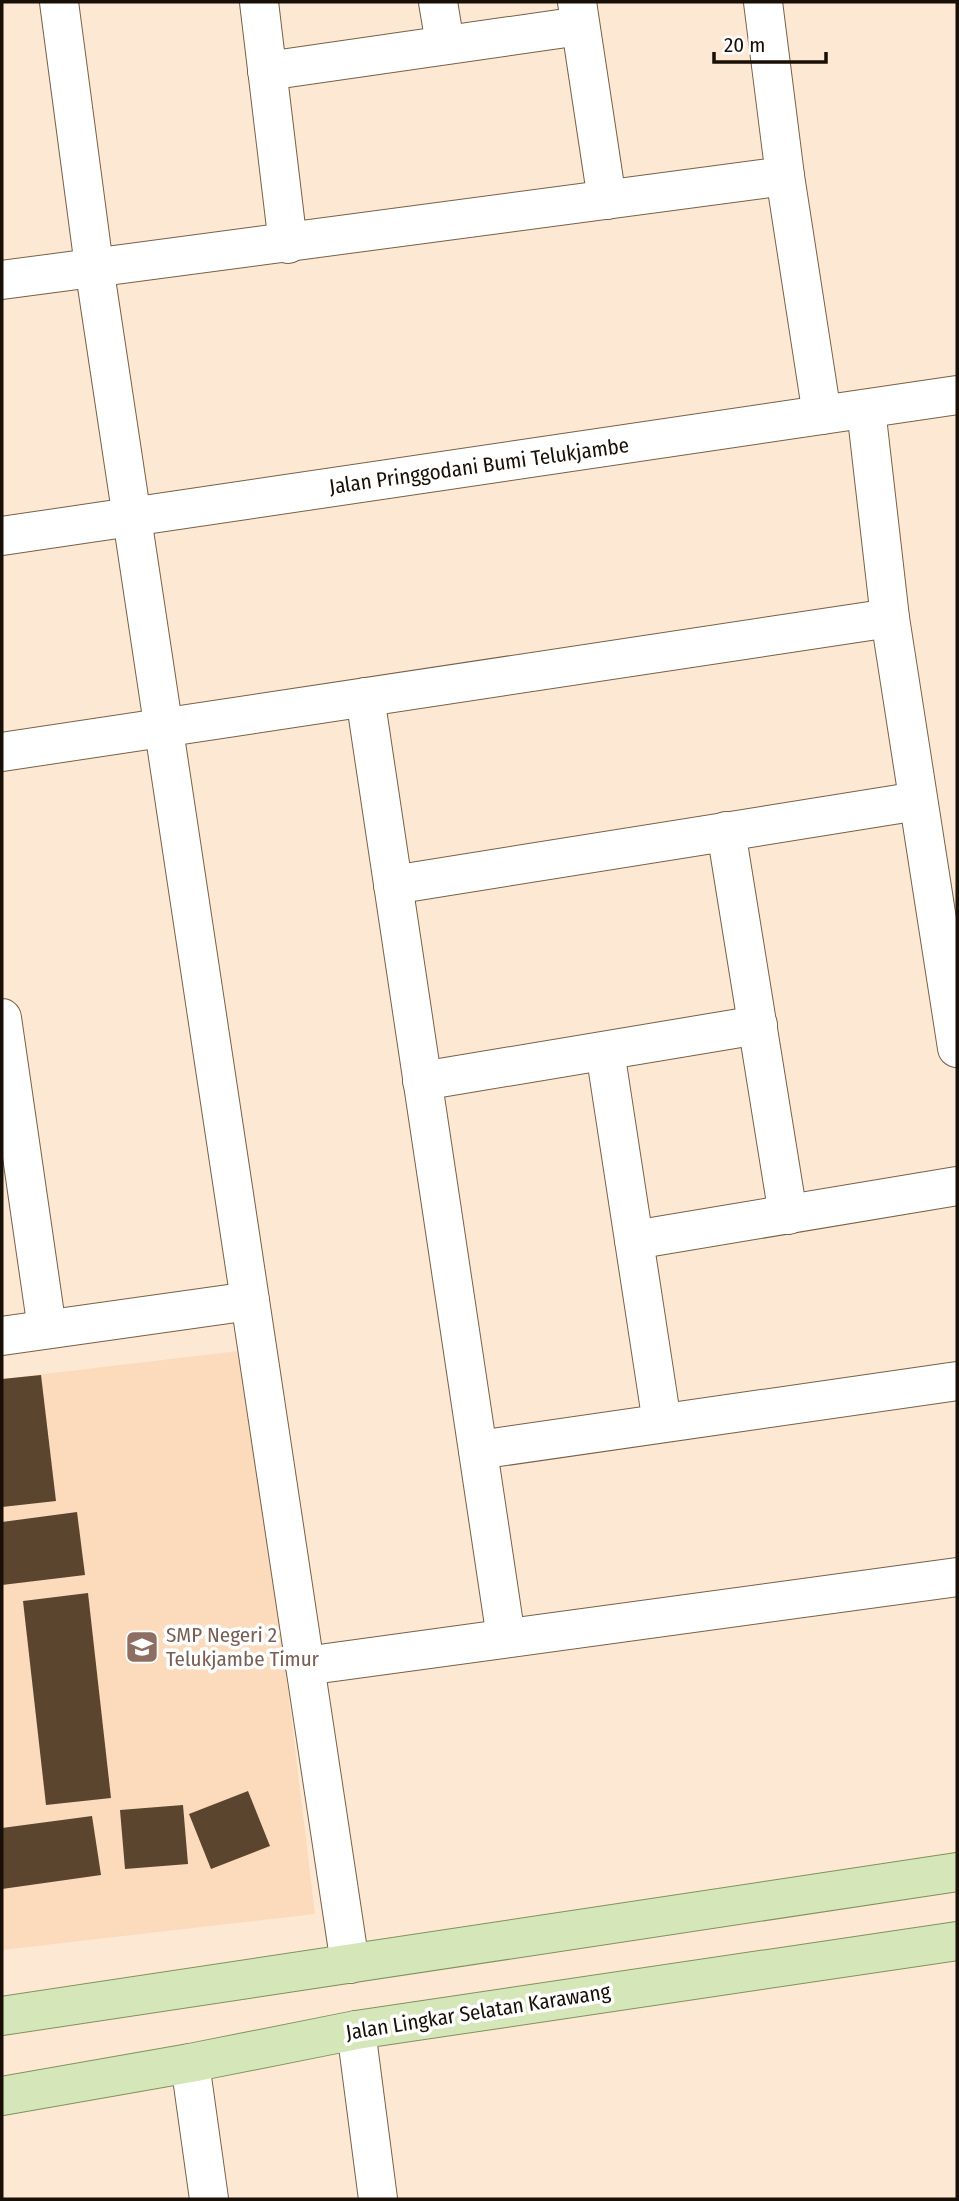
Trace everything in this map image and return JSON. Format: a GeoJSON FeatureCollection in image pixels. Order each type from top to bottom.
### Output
{"type":"FeatureCollection","features":[{"type":"Feature","properties":{"kind":"main road"},"geometry":{"type":"LineString","coordinates":[[2,2016],[957,1872]]}},
{"type":"Feature","properties":{"kind":"main road","name":"Jalan Lingkar Selatan Karawang"},"geometry":{"type":"LineString","coordinates":[[2,2096],[190,2063],[356,2029],[957,1941]]}},
{"type":"Feature","properties":{"kind":"street"},"geometry":{"type":"LineString","coordinates":[[59,2],[94,266],[350,1964]]}},
{"type":"Feature","properties":{"kind":"street"},"geometry":{"type":"LineString","coordinates":[[259,2],[288,244]]}},
{"type":"Feature","properties":{"kind":"street"},"geometry":{"type":"LineString","coordinates":[[438,2],[445,44]]}},
{"type":"Feature","properties":{"kind":"street"},"geometry":{"type":"LineString","coordinates":[[763,2],[785,176],[822,415]]}},
{"type":"Feature","properties":{"kind":"street"},"geometry":{"type":"LineString","coordinates":[[267,71],[445,44],[579,14],[607,200]]}},
{"type":"Feature","properties":{"kind":"street"},"geometry":{"type":"LineString","coordinates":[[2,280],[785,176]]}},
{"type":"Feature","properties":{"kind":"street","name":"Jalan Pringgodani Bumi Telukjambe"},"geometry":{"type":"LineString","coordinates":[[2,536],[957,395]]}},
{"type":"Feature","properties":{"kind":"street"},"geometry":{"type":"LineString","coordinates":[[866,409],[890,618],[957,1048]]}},
{"type":"Feature","properties":{"kind":"street"},"geometry":{"type":"LineString","coordinates":[[2,752],[890,618]]}},
{"type":"Feature","properties":{"kind":"street"},"geometry":{"type":"LineString","coordinates":[[365,697],[506,1638]]}},
{"type":"Feature","properties":{"kind":"street"},"geometry":{"type":"LineString","coordinates":[[393,885],[918,801]]}},
{"type":"Feature","properties":{"kind":"street"},"geometry":{"type":"LineString","coordinates":[[726,831],[788,1214]]}},
{"type":"Feature","properties":{"kind":"street"},"geometry":{"type":"LineString","coordinates":[[2,1018],[10,1133],[47,1329]]}},
{"type":"Feature","properties":{"kind":"street"},"geometry":{"type":"LineString","coordinates":[[422,1081],[758,1025]]}},
{"type":"Feature","properties":{"kind":"street"},"geometry":{"type":"LineString","coordinates":[[605,1051],[662,1423]]}},
{"type":"Feature","properties":{"kind":"street"},"geometry":{"type":"LineString","coordinates":[[634,1240],[957,1186]]}},
{"type":"Feature","properties":{"kind":"street"},"geometry":{"type":"LineString","coordinates":[[2,1336],[250,1301]]}},
{"type":"Feature","properties":{"kind":"street"},"geometry":{"type":"LineString","coordinates":[[478,1450],[957,1381]]}},
{"type":"Feature","properties":{"kind":"street"},"geometry":{"type":"LineString","coordinates":[[305,1666],[957,1577]]}},
{"type":"Feature","properties":{"kind":"street"},"geometry":{"type":"LineString","coordinates":[[356,2029],[378,2199]]}},
{"type":"Feature","properties":{"kind":"street"},"geometry":{"type":"LineString","coordinates":[[190,2063],[209,2199]]}},
{"type":"Feature","properties":{"kind":"shaded area","name":"SMP Negeri 2 Telukjambe Timur"},"geometry":{"type":"Polygon","coordinates":[[[247,1350],[315,1914],[2,1950],[2,1379],[247,1350]]]}},
{"type":"Feature","properties":{"kind":"building"},"geometry":{"type":"Polygon","coordinates":[[[41,1375],[56,1501],[2,1507],[2,1379],[41,1375]]]}},
{"type":"Feature","properties":{"kind":"building"},"geometry":{"type":"Polygon","coordinates":[[[77,1512],[85,1575],[2,1585],[2,1522],[77,1512]]]}},
{"type":"Feature","properties":{"kind":"building"},"geometry":{"type":"Polygon","coordinates":[[[88,1593],[111,1798],[46,1805],[23,1601],[88,1593]]]}},
{"type":"Feature","properties":{"kind":"building"},"geometry":{"type":"Polygon","coordinates":[[[248,1791],[270,1846],[211,1869],[189,1814],[248,1791]]]}},
{"type":"Feature","properties":{"kind":"building"},"geometry":{"type":"Polygon","coordinates":[[[183,1805],[188,1864],[125,1869],[120,1810],[183,1805]]]}},
{"type":"Feature","properties":{"kind":"building"},"geometry":{"type":"Polygon","coordinates":[[[92,1816],[101,1875],[2,1889],[2,1828],[92,1816]]]}},
{"type":"Feature","properties":{"kind":"place","name":"SMP Negeri 2 Telukjambe Timur"},"geometry":{"type":"Point","coordinates":[142,1647]}}]}
